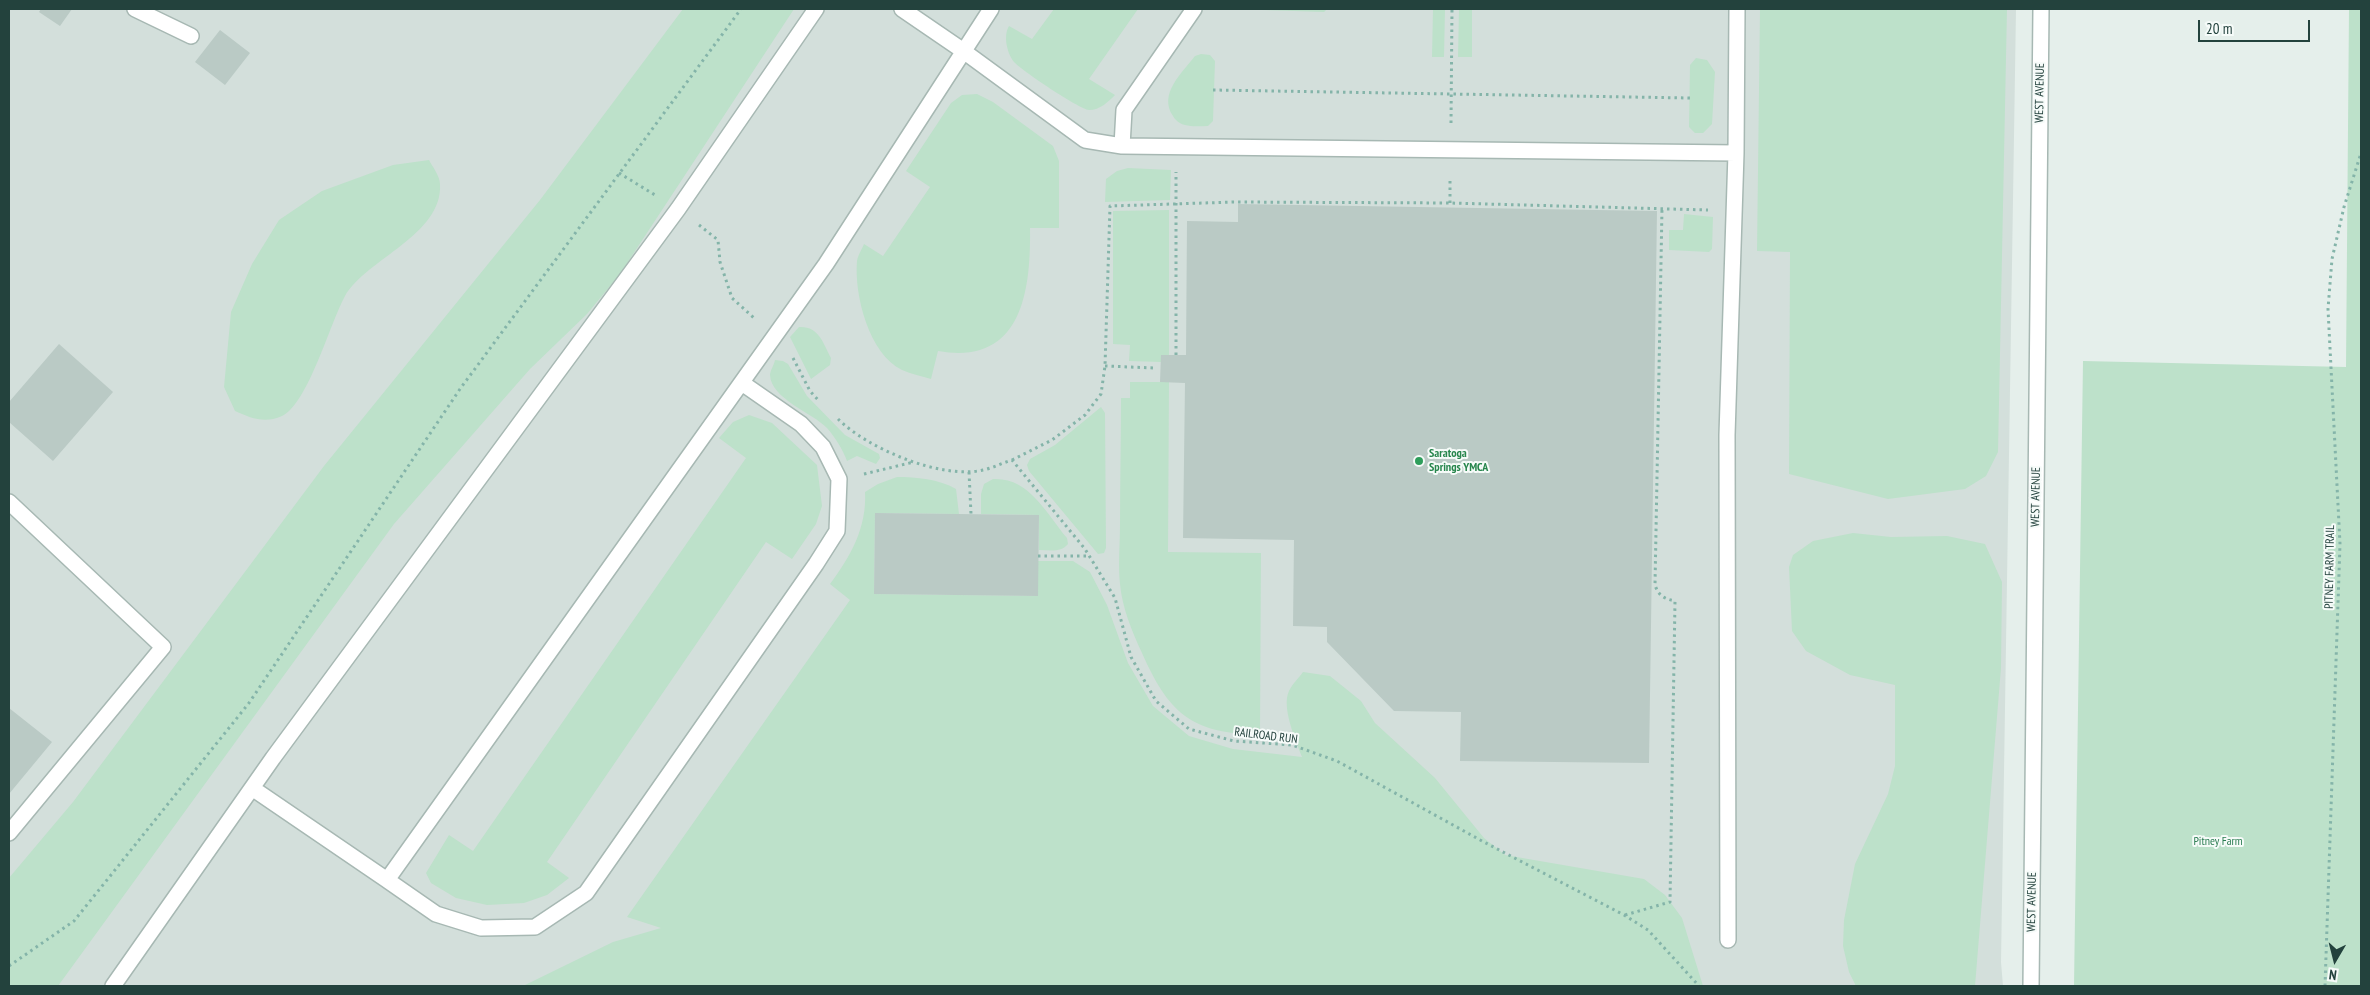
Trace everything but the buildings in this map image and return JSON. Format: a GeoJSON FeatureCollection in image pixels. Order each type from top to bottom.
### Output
{"type":"FeatureCollection","features":[{"type":"Feature","properties":{"kind":"street"},"geometry":{"type":"LineString","coordinates":[[135,9],[192,36]]}},
{"type":"Feature","properties":{"kind":"street"},"geometry":{"type":"LineString","coordinates":[[113,986],[252,788],[678,209],[816,9]]}},
{"type":"Feature","properties":{"kind":"street"},"geometry":{"type":"LineString","coordinates":[[902,9],[1086,140],[1122,146],[1736,153]]}},
{"type":"Feature","properties":{"kind":"street"},"geometry":{"type":"LineString","coordinates":[[387,880],[826,264],[962,50],[991,9]]}},
{"type":"Feature","properties":{"kind":"street"},"geometry":{"type":"LineString","coordinates":[[1122,146],[1124,110],[1194,9]]}},
{"type":"Feature","properties":{"kind":"street"},"geometry":{"type":"LineString","coordinates":[[1728,940],[1728,435],[1736,153],[1737,9]]}},
{"type":"Feature","properties":{"kind":"street","name":"WEST AVENUE"},"geometry":{"type":"LineString","coordinates":[[2031,986],[2041,9]]}},
{"type":"Feature","properties":{"kind":"street"},"geometry":{"type":"LineString","coordinates":[[252,788],[436,914],[481,928],[535,927],[586,893],[816,564],[837,531],[840,479],[823,447],[800,424],[742,384]]}},
{"type":"Feature","properties":{"kind":"street"},"geometry":{"type":"LineString","coordinates":[[9,502],[162,647],[9,834]]}},
{"type":"Feature","properties":{"kind":"path"},"geometry":{"type":"LineString","coordinates":[[9,966],[74,922],[248,703],[460,389],[741,9]]}},
{"type":"Feature","properties":{"kind":"path"},"geometry":{"type":"LineString","coordinates":[[1451,131],[1452,9]]}},
{"type":"Feature","properties":{"kind":"path"},"geometry":{"type":"LineString","coordinates":[[1213,90],[1690,98]]}},
{"type":"Feature","properties":{"kind":"path","name":"PITNEY FARM TRAIL"},"geometry":{"type":"LineString","coordinates":[[2325,986],[2340,544],[2328,309],[2332,259],[2344,207],[2361,153]]}},
{"type":"Feature","properties":{"kind":"path"},"geometry":{"type":"LineString","coordinates":[[1450,172],[1450,203]]}},
{"type":"Feature","properties":{"kind":"path"},"geometry":{"type":"LineString","coordinates":[[619,173],[657,196]]}},
{"type":"Feature","properties":{"kind":"path"},"geometry":{"type":"LineString","coordinates":[[1176,173],[1176,355]]}},
{"type":"Feature","properties":{"kind":"path"},"geometry":{"type":"LineString","coordinates":[[835,416],[848,429],[887,452],[940,469],[969,472],[983,470],[1012,460],[1052,440],[1085,415],[1101,394],[1105,366],[1110,206],[1234,202],[1450,203],[1715,211]]}},
{"type":"Feature","properties":{"kind":"path"},"geometry":{"type":"LineString","coordinates":[[1624,915],[1670,902],[1674,601],[1665,599],[1657,592],[1655,585],[1662,208]]}},
{"type":"Feature","properties":{"kind":"path"},"geometry":{"type":"LineString","coordinates":[[692,220],[718,240],[720,262],[732,298],[753,317]]}},
{"type":"Feature","properties":{"kind":"path"},"geometry":{"type":"LineString","coordinates":[[792,356],[810,391],[822,404]]}},
{"type":"Feature","properties":{"kind":"path"},"geometry":{"type":"LineString","coordinates":[[1105,366],[1155,368]]}},
{"type":"Feature","properties":{"kind":"path","name":"RAILROAD RUN"},"geometry":{"type":"LineString","coordinates":[[1012,460],[1090,556],[1116,598],[1131,657],[1151,694],[1156,701],[1189,730],[1234,741],[1292,745],[1337,761],[1482,841],[1624,915],[1648,930],[1699,986]]}},
{"type":"Feature","properties":{"kind":"path"},"geometry":{"type":"LineString","coordinates":[[969,472],[970,514]]}},
{"type":"Feature","properties":{"kind":"path"},"geometry":{"type":"LineString","coordinates":[[1038,556],[1090,556]]}},
{"type":"Feature","properties":{"kind":"shaded area"},"geometry":{"type":"Polygon","coordinates":[[[9,9],[2016,9],[2001,962],[2003,986],[9,986],[9,9]]]}},
{"type":"Feature","properties":{"kind":"green space"},"geometry":{"type":"Polygon","coordinates":[[[683,9],[794,9],[620,274],[587,314],[530,369],[394,524],[58,986],[9,986],[9,878],[73,802],[324,466],[540,200],[683,9]]]}},
{"type":"Feature","properties":{"kind":"green space"},"geometry":{"type":"Polygon","coordinates":[[[1054,9],[1138,9],[1089,79],[1115,95],[1107,103],[1093,110],[1083,108],[1050,89],[1014,62],[1009,54],[1006,35],[1009,26],[1032,39],[1054,9]]]}},
{"type":"Feature","properties":{"kind":"green space"},"geometry":{"type":"Polygon","coordinates":[[[1264,9],[1327,9],[1324,12],[1264,9]]]}},
{"type":"Feature","properties":{"kind":"green space"},"geometry":{"type":"Polygon","coordinates":[[[1433,9],[1445,9],[1444,57],[1432,57],[1433,9]]]}},
{"type":"Feature","properties":{"kind":"green space"},"geometry":{"type":"Polygon","coordinates":[[[1459,9],[1472,9],[1472,57],[1458,57],[1459,9]]]}},
{"type":"Feature","properties":{"kind":"green space"},"geometry":{"type":"Polygon","coordinates":[[[1760,9],[2007,9],[1998,452],[1986,476],[1965,489],[1888,499],[1789,474],[1790,252],[1757,251],[1760,9]]]}},
{"type":"Feature","properties":{"kind":"green space","name":"Pitney Farm"},"geometry":{"type":"Polygon","coordinates":[[[2349,9],[2361,9],[2361,986],[2074,986],[2083,361],[2346,367],[2349,9]]]}},
{"type":"Feature","properties":{"kind":"green space"},"geometry":{"type":"Polygon","coordinates":[[[1201,54],[1210,55],[1215,61],[1213,121],[1208,126],[1188,126],[1176,120],[1169,108],[1168,100],[1178,77],[1195,56],[1201,54]]]}},
{"type":"Feature","properties":{"kind":"green space"},"geometry":{"type":"Polygon","coordinates":[[[1696,58],[1707,60],[1715,72],[1712,124],[1703,133],[1695,133],[1689,127],[1690,65],[1696,58]]]}},
{"type":"Feature","properties":{"kind":"green space"},"geometry":{"type":"Polygon","coordinates":[[[977,94],[993,102],[1053,146],[1059,161],[1059,228],[1030,228],[1028,276],[1023,299],[1016,319],[1004,335],[988,347],[966,353],[938,351],[931,379],[909,373],[890,362],[872,337],[861,306],[858,290],[857,261],[864,244],[883,256],[930,187],[906,171],[951,103],[962,95],[977,94]]]}},
{"type":"Feature","properties":{"kind":"green space"},"geometry":{"type":"Polygon","coordinates":[[[429,160],[440,181],[438,202],[429,218],[417,232],[369,270],[345,296],[318,362],[301,396],[292,409],[282,416],[269,420],[252,418],[235,411],[224,387],[231,312],[252,264],[279,220],[322,191],[393,165],[429,160]]]}},
{"type":"Feature","properties":{"kind":"green space"},"geometry":{"type":"Polygon","coordinates":[[[1128,168],[1171,170],[1170,200],[1105,202],[1106,179],[1117,171],[1128,168]]]}},
{"type":"Feature","properties":{"kind":"green space"},"geometry":{"type":"Polygon","coordinates":[[[1169,210],[1169,355],[1161,355],[1161,362],[1129,361],[1130,345],[1113,344],[1113,211],[1169,210]]]}},
{"type":"Feature","properties":{"kind":"green space"},"geometry":{"type":"Polygon","coordinates":[[[1684,214],[1713,217],[1712,249],[1709,252],[1669,250],[1669,230],[1683,230],[1684,214]]]}},
{"type":"Feature","properties":{"kind":"green space"},"geometry":{"type":"Polygon","coordinates":[[[799,327],[806,327],[816,332],[823,341],[831,358],[830,365],[811,379],[790,337],[799,327]]]}},
{"type":"Feature","properties":{"kind":"green space"},"geometry":{"type":"Polygon","coordinates":[[[775,360],[788,364],[807,396],[845,435],[879,454],[880,458],[876,464],[857,456],[847,461],[833,435],[821,422],[794,405],[777,391],[772,384],[770,375],[775,360]]]}},
{"type":"Feature","properties":{"kind":"green space"},"geometry":{"type":"Polygon","coordinates":[[[1130,382],[1169,382],[1168,552],[1261,553],[1260,734],[1217,730],[1185,716],[1162,691],[1131,628],[1123,602],[1119,569],[1121,398],[1130,398],[1130,382]]]}},
{"type":"Feature","properties":{"kind":"green space"},"geometry":{"type":"Polygon","coordinates":[[[1101,407],[1105,413],[1106,548],[1104,553],[1098,554],[1029,471],[1027,465],[1030,459],[1055,445],[1101,407]]]}},
{"type":"Feature","properties":{"kind":"green space"},"geometry":{"type":"Polygon","coordinates":[[[749,415],[772,423],[817,465],[822,506],[816,524],[792,559],[766,542],[547,862],[569,878],[547,895],[524,903],[487,905],[456,898],[431,883],[426,873],[449,835],[473,851],[746,458],[719,438],[733,422],[749,415]]]}},
{"type":"Feature","properties":{"kind":"green space"},"geometry":{"type":"Polygon","coordinates":[[[897,477],[927,479],[956,489],[959,514],[875,513],[874,594],[1038,596],[1038,561],[1073,561],[1090,572],[1107,605],[1128,663],[1153,706],[1189,736],[1233,749],[1302,757],[1288,715],[1287,698],[1289,691],[1303,672],[1330,676],[1361,701],[1375,723],[1435,778],[1484,838],[1505,855],[1644,879],[1665,895],[1682,918],[1703,986],[523,986],[613,942],[661,928],[627,917],[850,600],[830,584],[856,541],[863,518],[865,492],[878,484],[897,477]]]}},
{"type":"Feature","properties":{"kind":"green space"},"geometry":{"type":"Polygon","coordinates":[[[993,479],[1006,480],[1027,490],[1052,518],[1067,538],[1068,544],[1058,550],[1039,550],[1039,515],[981,514],[981,494],[984,484],[993,479]]]}},
{"type":"Feature","properties":{"kind":"green space"},"geometry":{"type":"Polygon","coordinates":[[[1853,533],[1891,537],[1947,536],[1985,544],[2002,582],[2001,668],[1975,986],[1856,986],[1849,972],[1843,946],[1844,920],[1855,864],[1888,794],[1895,766],[1895,685],[1850,675],[1806,651],[1792,631],[1789,567],[1793,555],[1813,541],[1853,533]]]}},
{"type":"Feature","properties":{"kind":"place","name":"Saratoga Springs YMCA"},"geometry":{"type":"Point","coordinates":[1419,461]}}]}
